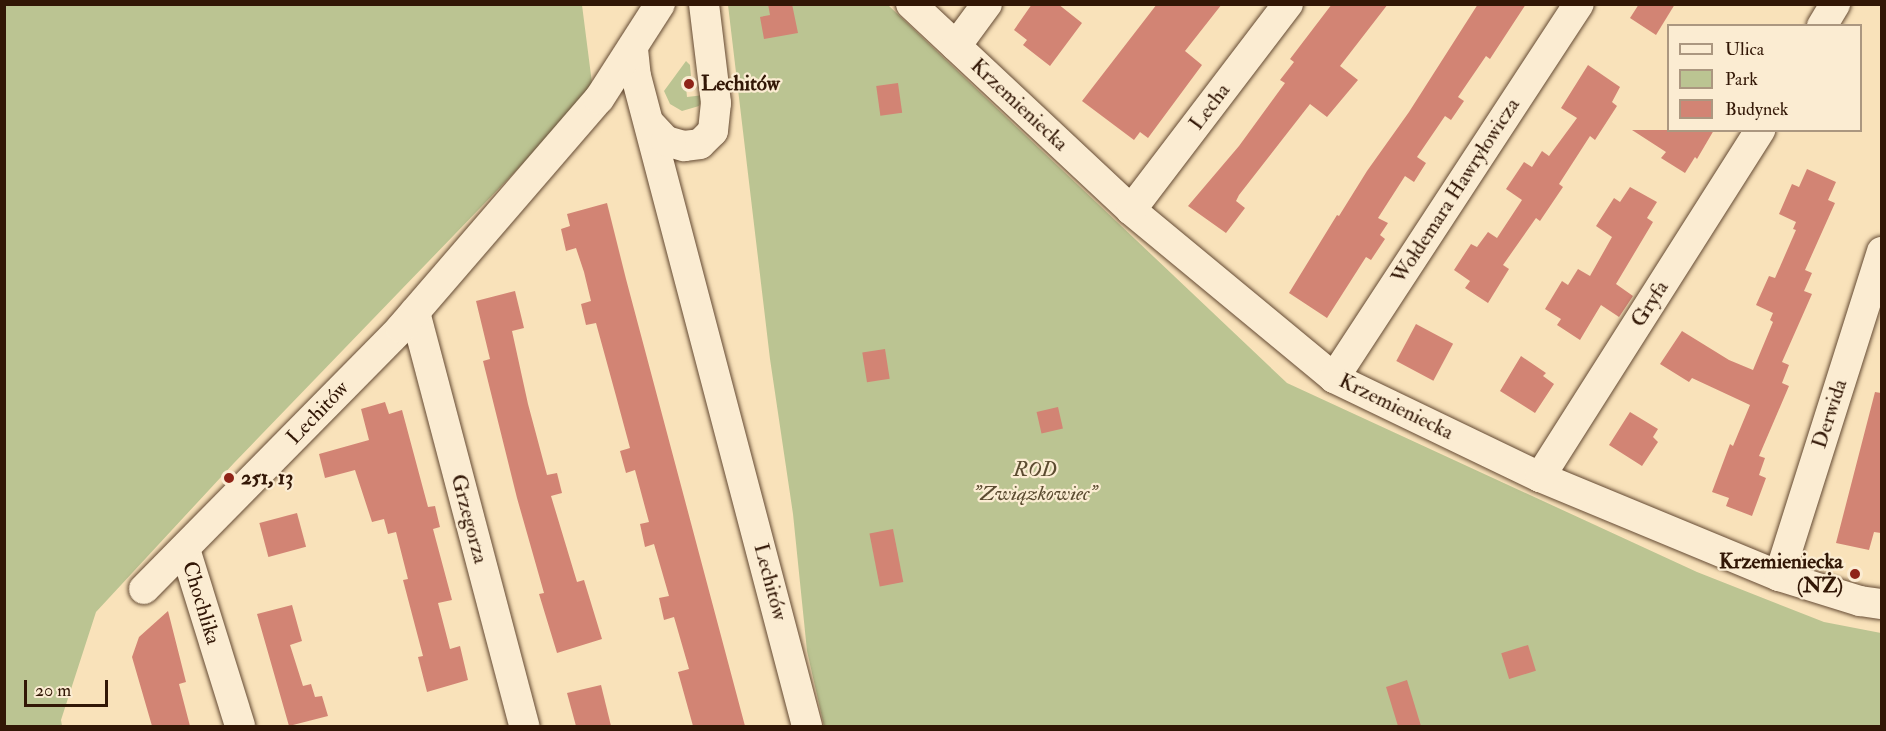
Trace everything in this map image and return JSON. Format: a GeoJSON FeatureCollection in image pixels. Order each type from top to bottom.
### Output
{"type":"FeatureCollection","features":[{"type":"Feature","properties":{"kind":"street","name":"Lechitów"},"geometry":{"type":"LineString","coordinates":[[144,589],[415,312],[599,99],[660,4]]}},
{"type":"Feature","properties":{"kind":"street"},"geometry":{"type":"LineString","coordinates":[[651,124],[666,141],[684,146],[700,144],[713,130],[716,103],[704,4]]}},
{"type":"Feature","properties":{"kind":"street","name":"Krzemieniecka"},"geometry":{"type":"LineString","coordinates":[[911,4],[1131,210],[1334,378],[1539,477],[1779,576],[1860,601],[1881,604]]}},
{"type":"Feature","properties":{"kind":"street"},"geometry":{"type":"LineString","coordinates":[[956,46],[987,4]]}},
{"type":"Feature","properties":{"kind":"street","name":"Lecha"},"geometry":{"type":"LineString","coordinates":[[1131,210],[1288,4]]}},
{"type":"Feature","properties":{"kind":"street","name":"Wołdemara Hawryłowicza"},"geometry":{"type":"LineString","coordinates":[[1334,378],[1579,4]]}},
{"type":"Feature","properties":{"kind":"street"},"geometry":{"type":"LineString","coordinates":[[1823,24],[1835,4]]}},
{"type":"Feature","properties":{"kind":"street","name":"Lechitów"},"geometry":{"type":"LineString","coordinates":[[633,49],[636,76],[651,124],[807,726]]}},
{"type":"Feature","properties":{"kind":"street","name":"Gryfa"},"geometry":{"type":"LineString","coordinates":[[1539,477],[1759,132]]}},
{"type":"Feature","properties":{"kind":"street","name":"Derwida"},"geometry":{"type":"LineString","coordinates":[[1779,576],[1881,252]]}},
{"type":"Feature","properties":{"kind":"street","name":"Grzegorza"},"geometry":{"type":"LineString","coordinates":[[415,312],[524,726]]}},
{"type":"Feature","properties":{"kind":"street","name":"Chochlika"},"geometry":{"type":"LineString","coordinates":[[185,549],[240,726]]}},
{"type":"Feature","properties":{"kind":"green space"},"geometry":{"type":"Polygon","coordinates":[[[4,5],[582,5],[593,91],[234,463],[96,612],[61,720],[62,726],[5,726],[4,5]]]}},
{"type":"Feature","properties":{"kind":"green space","name":"ROD \"Związkowiec\""},"geometry":{"type":"Polygon","coordinates":[[[728,5],[888,5],[1287,383],[1697,572],[1824,622],[1881,633],[1881,726],[824,726],[807,651],[793,514],[770,359],[728,5]]]}},
{"type":"Feature","properties":{"kind":"green space"},"geometry":{"type":"Polygon","coordinates":[[[686,61],[690,65],[691,76],[685,77],[687,97],[704,95],[699,106],[682,111],[670,104],[664,91],[686,61]]]}},
{"type":"Feature","properties":{"kind":"building"},"geometry":{"type":"Polygon","coordinates":[[[768,4],[792,4],[798,33],[764,39],[760,17],[770,15],[768,4]]]}},
{"type":"Feature","properties":{"kind":"building"},"geometry":{"type":"Polygon","coordinates":[[[1032,4],[1058,4],[1082,23],[1050,66],[1023,45],[1027,40],[1014,30],[1032,4]]]}},
{"type":"Feature","properties":{"kind":"building"},"geometry":{"type":"Polygon","coordinates":[[[1157,4],[1222,4],[1185,51],[1202,65],[1148,138],[1140,132],[1134,140],[1082,101],[1157,4]]]}},
{"type":"Feature","properties":{"kind":"building"},"geometry":{"type":"Polygon","coordinates":[[[1332,4],[1388,4],[1340,66],[1358,80],[1327,117],[1310,104],[1239,195],[1236,201],[1245,208],[1226,233],[1188,206],[1239,146],[1285,83],[1280,80],[1294,62],[1290,59],[1332,4]]]}},
{"type":"Feature","properties":{"kind":"building"},"geometry":{"type":"Polygon","coordinates":[[[1478,4],[1526,4],[1490,59],[1486,56],[1458,97],[1464,101],[1451,120],[1445,116],[1417,157],[1426,163],[1414,182],[1405,176],[1378,218],[1388,223],[1380,235],[1385,239],[1371,260],[1366,257],[1327,318],[1289,293],[1337,215],[1339,216],[1367,171],[1409,112],[1478,4]]]}},
{"type":"Feature","properties":{"kind":"building"},"geometry":{"type":"Polygon","coordinates":[[[1639,4],[1675,4],[1656,35],[1630,18],[1639,4]]]}},
{"type":"Feature","properties":{"kind":"building"},"geometry":{"type":"Polygon","coordinates":[[[1588,65],[1620,87],[1612,102],[1617,106],[1595,140],[1590,136],[1559,184],[1563,187],[1540,221],[1536,218],[1503,265],[1509,269],[1488,303],[1465,288],[1470,281],[1454,270],[1471,244],[1477,247],[1488,232],[1497,238],[1522,200],[1506,189],[1524,162],[1532,167],[1542,151],[1549,156],[1577,118],[1561,108],[1588,65]]]}},
{"type":"Feature","properties":{"kind":"building"},"geometry":{"type":"Polygon","coordinates":[[[898,83],[902,113],[880,116],[876,86],[898,83]]]}},
{"type":"Feature","properties":{"kind":"building"},"geometry":{"type":"Polygon","coordinates":[[[1632,130],[1713,132],[1697,159],[1695,157],[1685,173],[1661,158],[1666,152],[1632,130]]]}},
{"type":"Feature","properties":{"kind":"building"},"geometry":{"type":"Polygon","coordinates":[[[1807,169],[1836,182],[1828,200],[1835,203],[1805,270],[1812,273],[1804,291],[1812,294],[1782,362],[1789,365],[1782,383],[1789,386],[1759,456],[1765,458],[1759,475],[1766,478],[1752,516],[1726,506],[1729,498],[1712,492],[1730,444],[1733,446],[1750,405],[1692,378],[1689,382],[1660,364],[1682,331],[1729,360],[1753,370],[1773,322],[1770,320],[1773,313],[1756,305],[1769,276],[1775,278],[1796,230],[1793,229],[1796,222],[1779,214],[1792,184],[1799,187],[1807,169]]]}},
{"type":"Feature","properties":{"kind":"building"},"geometry":{"type":"Polygon","coordinates":[[[1630,187],[1657,202],[1647,218],[1653,222],[1616,284],[1633,296],[1619,317],[1601,305],[1580,340],[1557,325],[1561,319],[1545,309],[1562,281],[1568,285],[1578,269],[1590,276],[1612,237],[1596,226],[1614,198],[1620,202],[1630,187]]]}},
{"type":"Feature","properties":{"kind":"building"},"geometry":{"type":"Polygon","coordinates":[[[607,203],[745,726],[693,726],[678,672],[689,669],[674,617],[664,620],[659,598],[669,596],[654,544],[645,547],[640,524],[649,522],[635,470],[626,473],[620,451],[630,448],[596,323],[586,325],[581,304],[591,301],[584,272],[576,248],[566,251],[561,229],[570,226],[567,214],[607,203]]]}},
{"type":"Feature","properties":{"kind":"building"},"geometry":{"type":"Polygon","coordinates":[[[515,291],[524,328],[512,331],[528,404],[547,475],[557,473],[562,493],[551,496],[577,582],[584,580],[602,639],[557,653],[539,594],[544,593],[517,498],[483,361],[490,359],[476,301],[515,291]]]}},
{"type":"Feature","properties":{"kind":"building"},"geometry":{"type":"Polygon","coordinates":[[[1416,324],[1453,344],[1433,381],[1396,361],[1416,324]]]}},
{"type":"Feature","properties":{"kind":"building"},"geometry":{"type":"Polygon","coordinates":[[[885,349],[890,379],[867,382],[862,353],[885,349]]]}},
{"type":"Feature","properties":{"kind":"building"},"geometry":{"type":"Polygon","coordinates":[[[1521,356],[1546,373],[1543,376],[1554,384],[1535,413],[1500,391],[1521,356]]]}},
{"type":"Feature","properties":{"kind":"building"},"geometry":{"type":"Polygon","coordinates":[[[1875,392],[1881,393],[1881,533],[1874,532],[1869,550],[1836,543],[1875,392]]]}},
{"type":"Feature","properties":{"kind":"building"},"geometry":{"type":"Polygon","coordinates":[[[385,402],[389,414],[402,410],[428,507],[435,506],[440,527],[433,529],[452,600],[438,603],[450,649],[460,646],[468,680],[427,692],[418,657],[423,656],[403,580],[408,579],[396,532],[388,534],[384,519],[372,522],[355,470],[325,478],[319,454],[369,440],[361,409],[385,402]]]}},
{"type":"Feature","properties":{"kind":"building"},"geometry":{"type":"Polygon","coordinates":[[[1058,407],[1063,428],[1042,433],[1037,412],[1058,407]]]}},
{"type":"Feature","properties":{"kind":"building"},"geometry":{"type":"Polygon","coordinates":[[[1630,412],[1658,429],[1653,437],[1658,442],[1642,466],[1609,445],[1630,412]]]}},
{"type":"Feature","properties":{"kind":"building"},"geometry":{"type":"Polygon","coordinates":[[[297,513],[306,547],[268,557],[259,523],[297,513]]]}},
{"type":"Feature","properties":{"kind":"building"},"geometry":{"type":"Polygon","coordinates":[[[893,529],[903,582],[880,587],[869,534],[893,529]]]}},
{"type":"Feature","properties":{"kind":"building"},"geometry":{"type":"Polygon","coordinates":[[[292,605],[302,641],[290,645],[303,686],[311,684],[315,697],[322,696],[328,716],[289,726],[257,614],[292,605]]]}},
{"type":"Feature","properties":{"kind":"building"},"geometry":{"type":"Polygon","coordinates":[[[168,611],[186,682],[179,684],[190,726],[152,726],[132,657],[139,637],[168,611]]]}},
{"type":"Feature","properties":{"kind":"building"},"geometry":{"type":"Polygon","coordinates":[[[1528,645],[1536,671],[1509,679],[1501,653],[1528,645]]]}},
{"type":"Feature","properties":{"kind":"building"},"geometry":{"type":"Polygon","coordinates":[[[1407,680],[1421,726],[1398,726],[1386,687],[1407,680]]]}},
{"type":"Feature","properties":{"kind":"building"},"geometry":{"type":"Polygon","coordinates":[[[601,685],[611,726],[576,726],[567,693],[601,685]]]}},
{"type":"Feature","properties":{"kind":"place","name":"Lechitów"},"geometry":{"type":"Point","coordinates":[689,84]}},
{"type":"Feature","properties":{"kind":"place","name":"251, 13"},"geometry":{"type":"Point","coordinates":[229,478]}},
{"type":"Feature","properties":{"kind":"place","name":"Krzemieniecka (NŻ)"},"geometry":{"type":"Point","coordinates":[1855,574]}}]}
